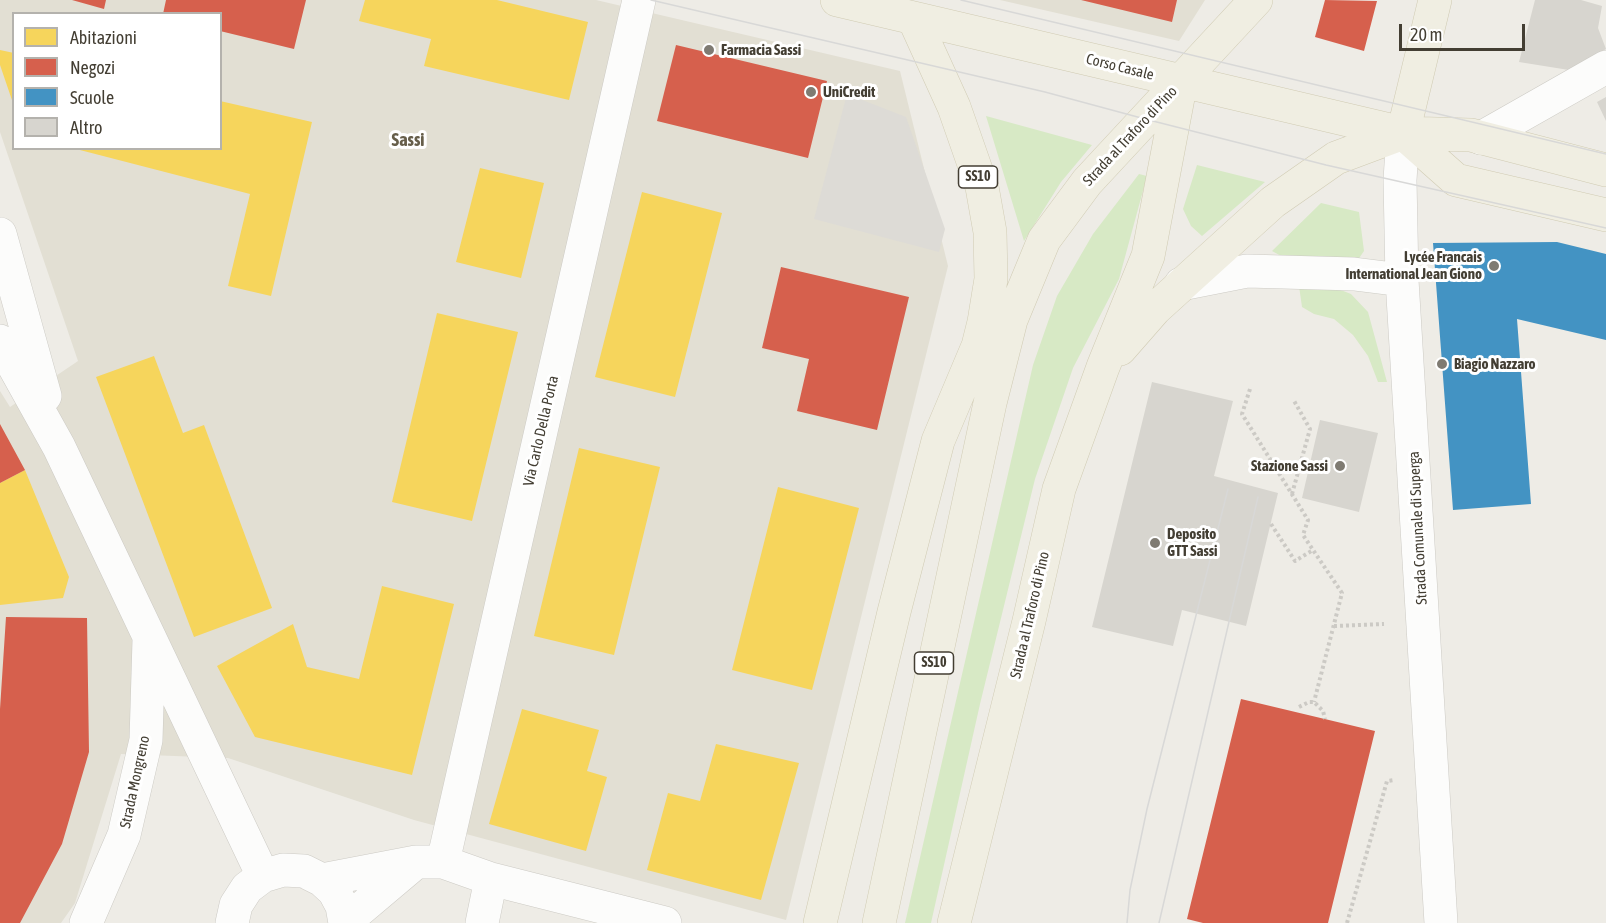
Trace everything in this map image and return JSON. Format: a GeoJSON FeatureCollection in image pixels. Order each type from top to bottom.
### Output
{"type":"FeatureCollection","features":[{"type":"Feature","properties":{"kind":"main road","name":"Corso Casale"},"geometry":{"type":"LineString","coordinates":[[837,0],[1403,133],[1471,135],[1606,170]]}},
{"type":"Feature","properties":{"kind":"main road"},"geometry":{"type":"LineString","coordinates":[[1181,82],[1201,57],[1256,0]]}},
{"type":"Feature","properties":{"kind":"main road"},"geometry":{"type":"LineString","coordinates":[[1103,367],[1155,309],[1273,202],[1335,159],[1403,133],[1435,0]]}},
{"type":"Feature","properties":{"kind":"main road","name":"SS10"},"geometry":{"type":"LineString","coordinates":[[914,19],[954,107],[982,187],[990,232],[991,279],[978,346],[990,403]]}},
{"type":"Feature","properties":{"kind":"main road","name":"Strada al Traforo di Pino"},"geometry":{"type":"LineString","coordinates":[[879,923],[990,403],[1011,320],[1044,240],[1087,182],[1128,135],[1181,82]]}},
{"type":"Feature","properties":{"kind":"main road","name":"Strada al Traforo di Pino"},"geometry":{"type":"LineString","coordinates":[[954,923],[1029,621],[1059,489],[1103,367],[1148,256],[1181,82]]}},
{"type":"Feature","properties":{"kind":"main road","name":"Corso Casale"},"geometry":{"type":"LineString","coordinates":[[1403,133],[1456,180],[1606,215]]}},
{"type":"Feature","properties":{"kind":"main road"},"geometry":{"type":"LineString","coordinates":[[820,923],[894,612],[938,441],[978,346],[1024,289]]}},
{"type":"Feature","properties":{"kind":"street","name":"Via Carlo Della Porta"},"geometry":{"type":"LineString","coordinates":[[430,862],[639,0]]}},
{"type":"Feature","properties":{"kind":"street"},"geometry":{"type":"LineString","coordinates":[[1481,138],[1606,67]]}},
{"type":"Feature","properties":{"kind":"street","name":"Strada Comunale di Superga"},"geometry":{"type":"LineString","coordinates":[[1403,133],[1400,180],[1402,280],[1442,923]]}},
{"type":"Feature","properties":{"kind":"street","name":"Strada Mongreno"},"geometry":{"type":"LineString","coordinates":[[0,234],[59,447]]}},
{"type":"Feature","properties":{"kind":"street"},"geometry":{"type":"LineString","coordinates":[[1181,284],[1247,271],[1354,274],[1402,280]]}},
{"type":"Feature","properties":{"kind":"street","name":"Strada Mongreno"},"geometry":{"type":"LineString","coordinates":[[0,341],[59,447],[263,876]]}},
{"type":"Feature","properties":{"kind":"street","name":"Strada Mongreno"},"geometry":{"type":"LineString","coordinates":[[86,923],[124,835],[146,740],[149,633]]}},
{"type":"Feature","properties":{"kind":"street"},"geometry":{"type":"LineString","coordinates":[[232,923],[236,905],[247,888],[263,876],[283,870],[304,871],[322,880],[334,891],[342,906],[345,922],[430,862]]}},
{"type":"Feature","properties":{"kind":"street"},"geometry":{"type":"LineString","coordinates":[[322,880],[430,862],[665,923]]}},
{"type":"Feature","properties":{"kind":"street"},"geometry":{"type":"LineString","coordinates":[[482,923],[491,879]]}},
{"type":"Feature","properties":{"kind":"path"},"geometry":{"type":"LineString","coordinates":[[1250,389],[1242,414],[1308,520],[1304,535],[1342,593],[1314,702]]}},
{"type":"Feature","properties":{"kind":"path"},"geometry":{"type":"LineString","coordinates":[[1292,494],[1310,429],[1293,399]]}},
{"type":"Feature","properties":{"kind":"path"},"geometry":{"type":"LineString","coordinates":[[1271,524],[1295,561],[1313,550]]}},
{"type":"Feature","properties":{"kind":"path"},"geometry":{"type":"LineString","coordinates":[[1334,626],[1353,626]]}},
{"type":"Feature","properties":{"kind":"path"},"geometry":{"type":"LineString","coordinates":[[1299,707],[1314,702],[1323,711],[1325,719]]}},
{"type":"Feature","properties":{"kind":"path"},"geometry":{"type":"LineString","coordinates":[[1347,923],[1387,781],[1433,777]]}},
{"type":"Feature","properties":{"kind":"shaded area"},"geometry":{"type":"Polygon","coordinates":[[[0,0],[596,0],[900,71],[948,266],[786,920],[414,820],[228,758],[121,754],[75,903],[61,923],[0,923],[0,391],[10,407],[78,361],[0,132],[0,0]]]}},
{"type":"Feature","properties":{"kind":"shaded area"},"geometry":{"type":"Polygon","coordinates":[[[1000,0],[1205,0],[1179,41],[1000,0]]]}},
{"type":"Feature","properties":{"kind":"shaded area"},"geometry":{"type":"Polygon","coordinates":[[[847,94],[906,117],[945,229],[939,252],[814,219],[847,94]]]}},
{"type":"Feature","properties":{"kind":"green space"},"geometry":{"type":"Polygon","coordinates":[[[986,116],[1092,145],[1061,182],[1024,241],[986,116]]]}},
{"type":"Feature","properties":{"kind":"green space"},"geometry":{"type":"Polygon","coordinates":[[[1197,165],[1265,182],[1202,236],[1191,226],[1183,209],[1197,165]]]}},
{"type":"Feature","properties":{"kind":"green space"},"geometry":{"type":"Polygon","coordinates":[[[1139,174],[1147,176],[1119,279],[1073,368],[1035,479],[980,704],[931,923],[905,923],[1033,365],[1057,296],[1093,234],[1139,174]]]}},
{"type":"Feature","properties":{"kind":"green space"},"geometry":{"type":"Polygon","coordinates":[[[1321,203],[1359,212],[1364,251],[1355,264],[1283,257],[1272,251],[1321,203]]]}},
{"type":"Feature","properties":{"kind":"green space"},"geometry":{"type":"Polygon","coordinates":[[[1299,286],[1333,287],[1351,294],[1368,312],[1387,382],[1378,382],[1368,356],[1353,335],[1334,319],[1314,314],[1302,307],[1299,286]]]}},
{"type":"Feature","properties":{"kind":"building: Abitazioni"},"geometry":{"type":"Polygon","coordinates":[[[365,0],[497,0],[588,22],[569,100],[424,66],[431,39],[359,21],[365,0]]]}},
{"type":"Feature","properties":{"kind":"building: Abitazioni"},"geometry":{"type":"Polygon","coordinates":[[[0,50],[12,53],[12,100],[0,65],[0,50]]]}},
{"type":"Feature","properties":{"kind":"building: Abitazioni"},"geometry":{"type":"Polygon","coordinates":[[[222,101],[312,122],[271,296],[228,286],[250,194],[80,150],[222,150],[222,101]]]}},
{"type":"Feature","properties":{"kind":"building: Abitazioni"},"geometry":{"type":"Polygon","coordinates":[[[480,168],[544,183],[521,278],[456,262],[480,168]]]}},
{"type":"Feature","properties":{"kind":"building: Abitazioni"},"geometry":{"type":"Polygon","coordinates":[[[642,192],[722,213],[675,397],[595,377],[642,192]]]}},
{"type":"Feature","properties":{"kind":"building: Abitazioni"},"geometry":{"type":"Polygon","coordinates":[[[437,313],[518,332],[472,521],[392,502],[437,313]]]}},
{"type":"Feature","properties":{"kind":"building: Abitazioni"},"geometry":{"type":"Polygon","coordinates":[[[154,356],[183,433],[204,425],[272,608],[194,637],[96,377],[154,356]]]}},
{"type":"Feature","properties":{"kind":"building: Abitazioni"},"geometry":{"type":"Polygon","coordinates":[[[579,448],[660,467],[614,655],[534,636],[579,448]]]}},
{"type":"Feature","properties":{"kind":"building: Abitazioni"},"geometry":{"type":"Polygon","coordinates":[[[25,470],[69,577],[63,598],[0,605],[0,483],[25,470]]]}},
{"type":"Feature","properties":{"kind":"building: Abitazioni"},"geometry":{"type":"Polygon","coordinates":[[[778,487],[859,508],[812,690],[732,670],[778,487]]]}},
{"type":"Feature","properties":{"kind":"building: Abitazioni"},"geometry":{"type":"Polygon","coordinates":[[[382,586],[454,604],[412,775],[255,737],[217,666],[293,624],[307,667],[359,679],[382,586]]]}},
{"type":"Feature","properties":{"kind":"building: Abitazioni"},"geometry":{"type":"Polygon","coordinates":[[[522,709],[599,730],[587,771],[607,777],[586,851],[489,824],[522,709]]]}},
{"type":"Feature","properties":{"kind":"building: Abitazioni"},"geometry":{"type":"Polygon","coordinates":[[[716,744],[799,763],[761,900],[647,870],[668,793],[700,801],[716,744]]]}},
{"type":"Feature","properties":{"kind":"building: Negozi"},"geometry":{"type":"Polygon","coordinates":[[[72,0],[106,0],[104,9],[72,0]]]}},
{"type":"Feature","properties":{"kind":"building: Negozi"},"geometry":{"type":"Polygon","coordinates":[[[166,0],[306,0],[294,49],[222,31],[222,12],[163,12],[166,0]]]}},
{"type":"Feature","properties":{"kind":"building: Negozi"},"geometry":{"type":"Polygon","coordinates":[[[1081,0],[1177,0],[1172,22],[1081,0]]]}},
{"type":"Feature","properties":{"kind":"building: Negozi"},"geometry":{"type":"Polygon","coordinates":[[[1325,0],[1377,1],[1364,51],[1315,37],[1325,0]]]}},
{"type":"Feature","properties":{"kind":"building: Negozi"},"geometry":{"type":"Polygon","coordinates":[[[676,45],[827,81],[808,158],[657,121],[676,45]]]}},
{"type":"Feature","properties":{"kind":"building: Negozi"},"geometry":{"type":"Polygon","coordinates":[[[781,267],[909,297],[877,430],[797,411],[809,359],[762,348],[781,267]]]}},
{"type":"Feature","properties":{"kind":"building: Negozi"},"geometry":{"type":"Polygon","coordinates":[[[0,424],[25,470],[0,483],[0,424]]]}},
{"type":"Feature","properties":{"kind":"building: Negozi"},"geometry":{"type":"Polygon","coordinates":[[[6,617],[87,618],[89,752],[62,844],[20,923],[0,923],[0,709],[6,617]]]}},
{"type":"Feature","properties":{"kind":"building: Negozi"},"geometry":{"type":"Polygon","coordinates":[[[1241,699],[1375,731],[1328,923],[1203,923],[1187,919],[1241,699]]]}},
{"type":"Feature","properties":{"kind":"building: Scuole"},"geometry":{"type":"Polygon","coordinates":[[[1557,242],[1606,254],[1606,340],[1517,319],[1531,504],[1453,510],[1433,243],[1557,242]]]}},
{"type":"Feature","properties":{"kind":"building: Altro"},"geometry":{"type":"Polygon","coordinates":[[[1535,0],[1581,0],[1602,6],[1598,28],[1606,49],[1569,70],[1519,62],[1535,0]]]}},
{"type":"Feature","properties":{"kind":"building: Altro"},"geometry":{"type":"Polygon","coordinates":[[[1606,97],[1606,121],[1597,102],[1606,97]]]}},
{"type":"Feature","properties":{"kind":"building: Altro","name":"Deposito GTT Sassi"},"geometry":{"type":"Polygon","coordinates":[[[1152,382],[1233,401],[1214,476],[1278,493],[1246,626],[1182,610],[1173,646],[1092,627],[1152,382]]]}},
{"type":"Feature","properties":{"kind":"building: Altro","name":"Stazione Sassi"},"geometry":{"type":"Polygon","coordinates":[[[1320,420],[1378,433],[1359,512],[1302,498],[1320,420]]]}},
{"type":"Feature","properties":{"kind":"tram line"},"geometry":{"type":"LineString","coordinates":[[651,0],[1045,92],[1326,165],[1606,228]]}},
{"type":"Feature","properties":{"kind":"tram line"},"geometry":{"type":"LineString","coordinates":[[961,0],[1606,154]]}},
{"type":"Feature","properties":{"kind":"tram line"},"geometry":{"type":"LineString","coordinates":[[1127,923],[1130,890],[1147,809],[1228,489]]}},
{"type":"Feature","properties":{"kind":"tram line"},"geometry":{"type":"LineString","coordinates":[[1159,923],[1258,497]]}},
{"type":"Feature","properties":{"kind":"place","name":"Farmacia Sassi"},"geometry":{"type":"Point","coordinates":[709,50]}},
{"type":"Feature","properties":{"kind":"place","name":"UniCredit"},"geometry":{"type":"Point","coordinates":[811,92]}},
{"type":"Feature","properties":{"kind":"place","name":"Lycée Francais International Jean Giono"},"geometry":{"type":"Point","coordinates":[1494,266]}},
{"type":"Feature","properties":{"kind":"place","name":"Biagio Nazzaro"},"geometry":{"type":"Point","coordinates":[1442,364]}},
{"type":"Feature","properties":{"kind":"place","name":"Stazione Sassi"},"geometry":{"type":"Point","coordinates":[1340,466]}},
{"type":"Feature","properties":{"kind":"place","name":"Deposito GTT Sassi"},"geometry":{"type":"Point","coordinates":[1155,543]}},
{"type":"Feature","properties":{"kind":"district","name":"Sassi"},"geometry":{"type":"Point","coordinates":[408,140]}}]}
